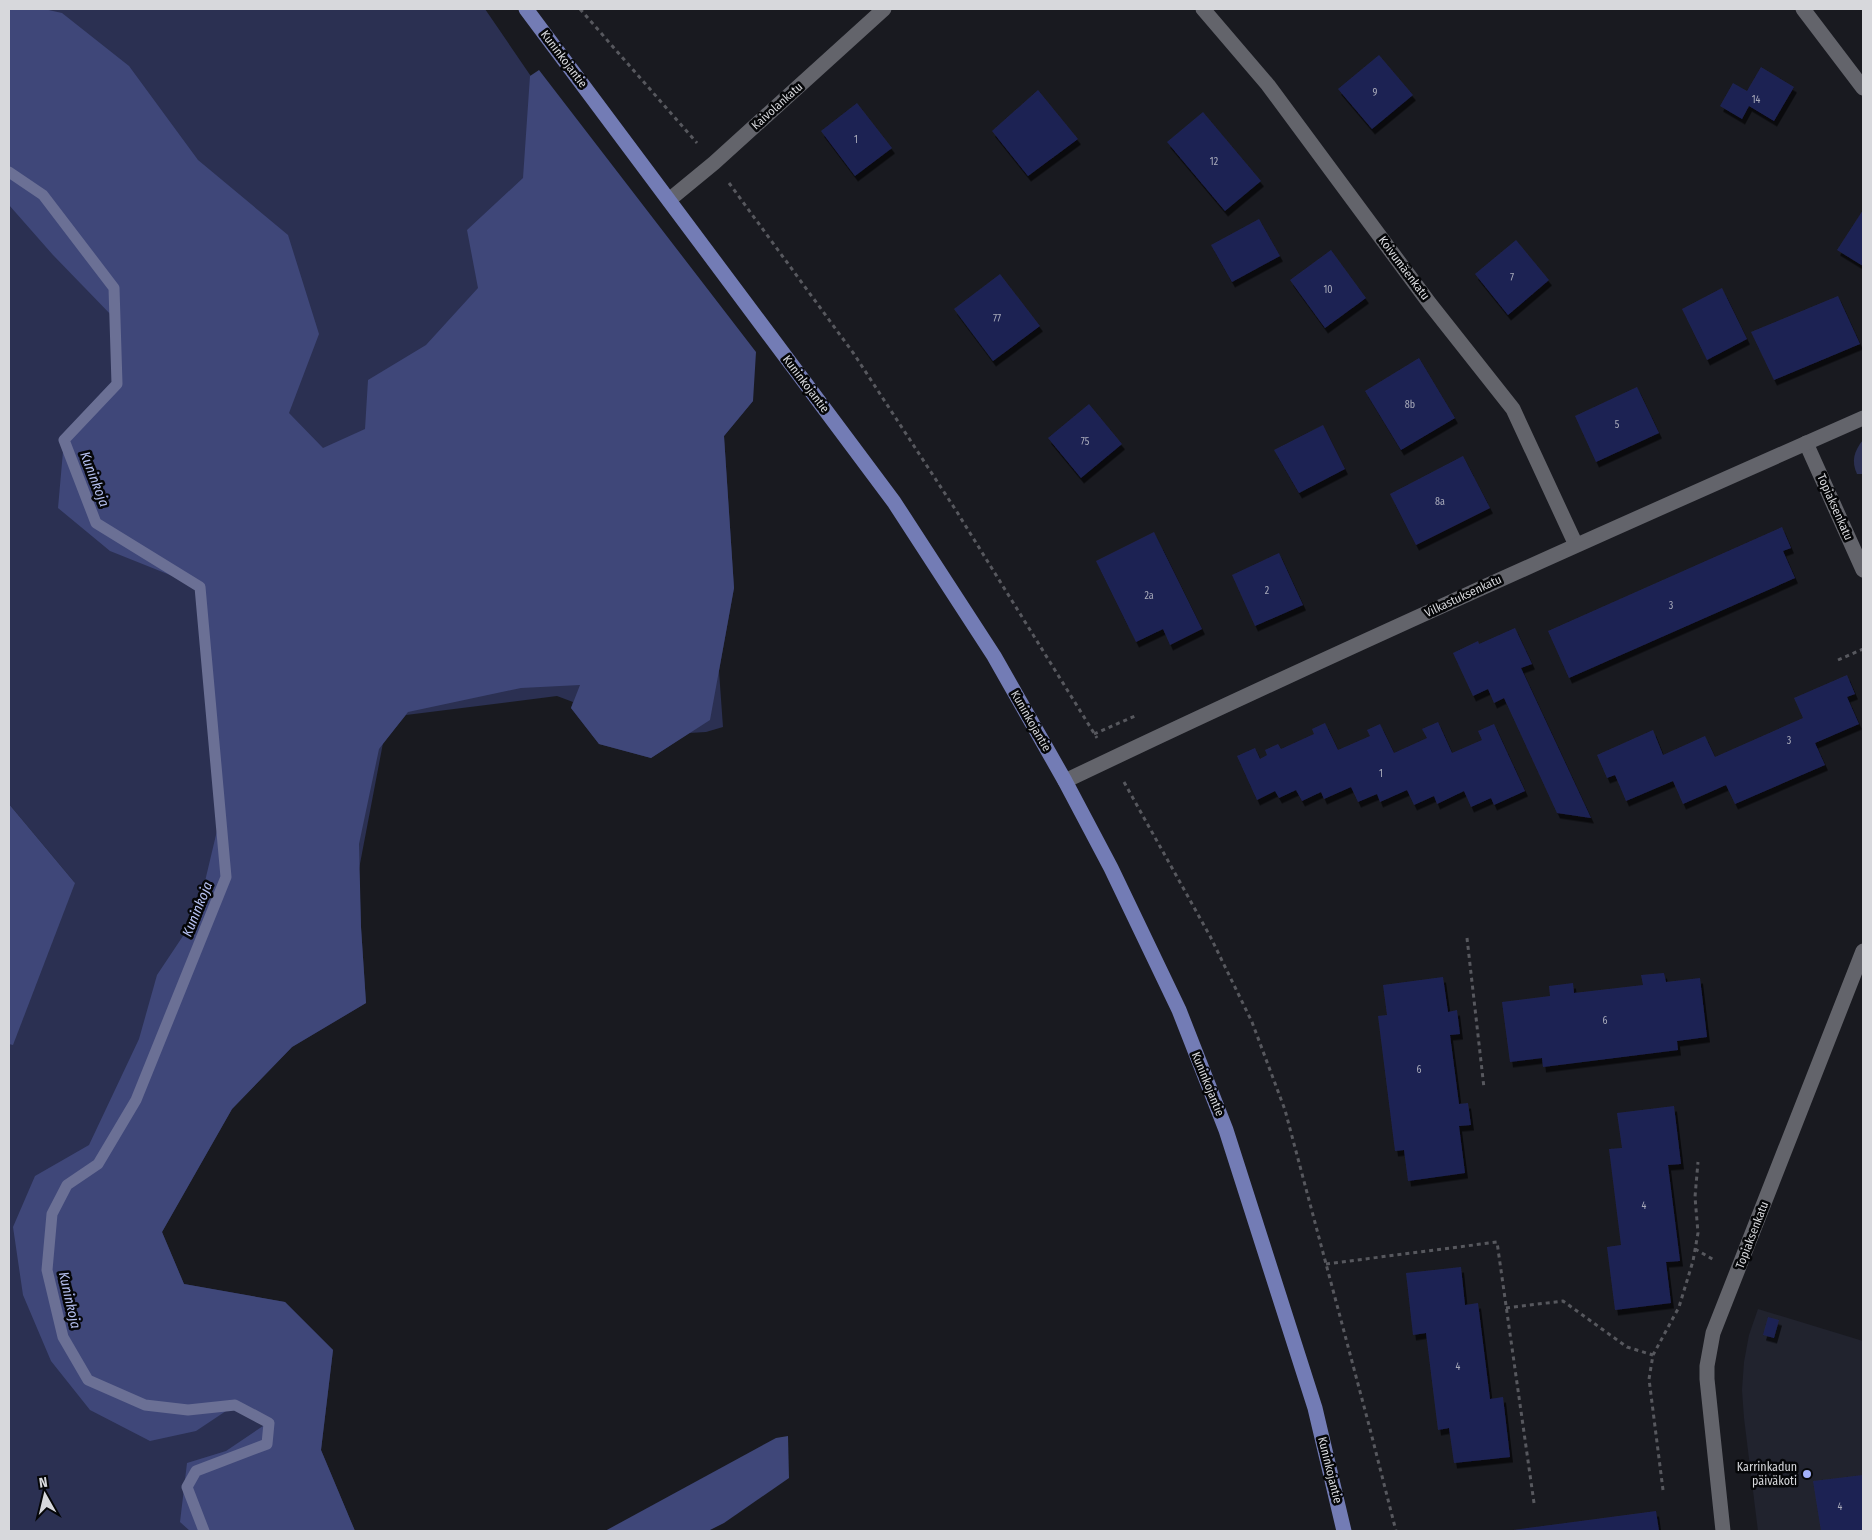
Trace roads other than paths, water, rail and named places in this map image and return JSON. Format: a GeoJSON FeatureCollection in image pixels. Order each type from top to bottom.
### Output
{"type":"FeatureCollection","features":[{"type":"Feature","properties":{"kind":"main road","name":"Kuninkojantie"},"geometry":{"type":"LineString","coordinates":[[526,9],[894,502],[994,656],[1066,781],[1111,868],[1179,1010],[1226,1130],[1315,1408],[1344,1531]]}},
{"type":"Feature","properties":{"kind":"street","name":"Kaivolankatu"},"geometry":{"type":"LineString","coordinates":[[669,200],[714,163],[884,9]]}},
{"type":"Feature","properties":{"kind":"street","name":"Koivumäenkatu"},"geometry":{"type":"LineString","coordinates":[[1203,9],[1268,85],[1430,304],[1513,409],[1576,545]]}},
{"type":"Feature","properties":{"kind":"street"},"geometry":{"type":"LineString","coordinates":[[1803,9],[1863,88]]}},
{"type":"Feature","properties":{"kind":"street","name":"Vilkastuksenkatu"},"geometry":{"type":"LineString","coordinates":[[1066,781],[1216,709],[1576,545],[1863,418]]}},
{"type":"Feature","properties":{"kind":"street","name":"Topiaksenkatu"},"geometry":{"type":"LineString","coordinates":[[1806,443],[1863,570]]}},
{"type":"Feature","properties":{"kind":"street","name":"Topiaksenkatu"},"geometry":{"type":"LineString","coordinates":[[1723,1531],[1707,1380],[1707,1366],[1713,1333],[1863,951]]}},
{"type":"Feature","properties":{"kind":"waterway","name":"Kuninkoja"},"geometry":{"type":"LineString","coordinates":[[9,172],[43,195],[114,288],[117,384],[64,440],[96,523],[200,587],[226,877],[136,1100],[98,1164],[67,1185],[52,1214],[47,1270],[63,1337],[88,1380],[145,1405],[188,1410],[235,1405],[269,1423],[267,1444],[196,1471],[187,1487],[204,1531]]}},
{"type":"Feature","properties":{"kind":"place","name":"Karrinkadun päiväkoti"},"geometry":{"type":"Point","coordinates":[1807,1474]}}]}
